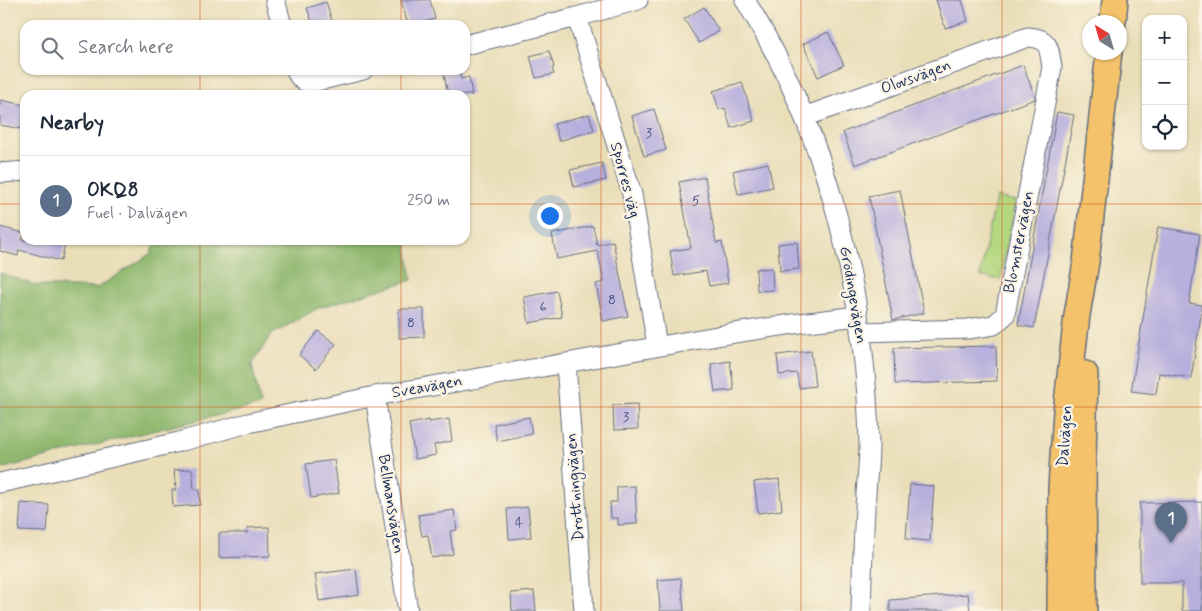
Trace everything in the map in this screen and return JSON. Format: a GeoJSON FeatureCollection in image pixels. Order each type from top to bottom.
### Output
{"type":"FeatureCollection","features":[{"type":"Feature","properties":{"kind":"main road"},"geometry":{"type":"LineString","coordinates":[[1114,15],[1115,0]]}},
{"type":"Feature","properties":{"kind":"main road","name":"Dalvägen"},"geometry":{"type":"LineString","coordinates":[[1060,611],[1061,488],[1066,412],[1086,262],[1108,60]]}},
{"type":"Feature","properties":{"kind":"main road","name":"Dalvägen"},"geometry":{"type":"LineString","coordinates":[[1084,611],[1086,262]]}},
{"type":"Feature","properties":{"kind":"street"},"geometry":{"type":"LineString","coordinates":[[275,0],[281,20]]}},
{"type":"Feature","properties":{"kind":"street"},"geometry":{"type":"LineString","coordinates":[[470,44],[638,0]]}},
{"type":"Feature","properties":{"kind":"street","name":"Grödingevägen"},"geometry":{"type":"LineString","coordinates":[[745,0],[774,50],[804,117],[827,182],[844,241],[865,365],[869,446],[862,552],[861,611]]}},
{"type":"Feature","properties":{"kind":"street","name":"Sporres väg"},"geometry":{"type":"LineString","coordinates":[[577,17],[632,194],[657,346]]}},
{"type":"Feature","properties":{"kind":"street","name":"Olovsvägen"},"geometry":{"type":"LineString","coordinates":[[804,117],[1028,37]]}},
{"type":"Feature","properties":{"kind":"street","name":"Blomstervägen"},"geometry":{"type":"LineString","coordinates":[[859,324],[968,329],[994,325],[1006,314],[1052,67],[1049,52],[1044,41],[1028,37]]}},
{"type":"Feature","properties":{"kind":"street"},"geometry":{"type":"LineString","coordinates":[[298,75],[303,81],[309,83],[342,75]]}},
{"type":"Feature","properties":{"kind":"street"},"geometry":{"type":"LineString","coordinates":[[0,172],[20,171]]}},
{"type":"Feature","properties":{"kind":"street","name":"Sveavägen"},"geometry":{"type":"LineString","coordinates":[[0,483],[170,444],[248,423],[375,396],[657,346],[800,323],[859,324]]}},
{"type":"Feature","properties":{"kind":"street","name":"Drottningvägen"},"geometry":{"type":"LineString","coordinates":[[566,363],[584,611]]}},
{"type":"Feature","properties":{"kind":"street","name":"Bellmansvägen"},"geometry":{"type":"LineString","coordinates":[[375,396],[408,611]]}},
{"type":"Feature","properties":{"kind":"green space"},"geometry":{"type":"Polygon","coordinates":[[[996,197],[1016,201],[1000,280],[980,276],[996,197]]]}},
{"type":"Feature","properties":{"kind":"green space"},"geometry":{"type":"Polygon","coordinates":[[[154,245],[407,245],[412,280],[318,308],[271,335],[252,365],[261,405],[0,469],[0,273],[35,285],[97,288],[150,254],[154,245]]]}},
{"type":"Feature","properties":{"kind":"building"},"geometry":{"type":"Polygon","coordinates":[[[401,0],[430,0],[435,19],[407,20],[401,0]]]}},
{"type":"Feature","properties":{"kind":"building"},"geometry":{"type":"Polygon","coordinates":[[[936,0],[962,0],[968,21],[945,28],[936,0]]]}},
{"type":"Feature","properties":{"kind":"building"},"geometry":{"type":"Polygon","coordinates":[[[326,2],[332,20],[311,20],[307,8],[326,2]]]}},
{"type":"Feature","properties":{"kind":"building"},"geometry":{"type":"Polygon","coordinates":[[[704,7],[719,31],[699,43],[684,19],[704,7]]]}},
{"type":"Feature","properties":{"kind":"building"},"geometry":{"type":"Polygon","coordinates":[[[828,32],[844,65],[818,77],[803,44],[828,32]]]}},
{"type":"Feature","properties":{"kind":"building"},"geometry":{"type":"Polygon","coordinates":[[[549,51],[554,74],[536,78],[530,56],[549,51]]]}},
{"type":"Feature","properties":{"kind":"building"},"geometry":{"type":"Polygon","coordinates":[[[1023,65],[1035,99],[855,165],[843,132],[1023,65]]]}},
{"type":"Feature","properties":{"kind":"building"},"geometry":{"type":"Polygon","coordinates":[[[444,75],[460,75],[461,79],[469,77],[472,95],[470,95],[470,90],[447,90],[444,75]]]}},
{"type":"Feature","properties":{"kind":"building"},"geometry":{"type":"Polygon","coordinates":[[[742,82],[754,121],[731,128],[725,108],[719,110],[713,91],[742,82]]]}},
{"type":"Feature","properties":{"kind":"building"},"geometry":{"type":"Polygon","coordinates":[[[0,100],[20,104],[20,129],[0,125],[0,100]]]}},
{"type":"Feature","properties":{"kind":"building"},"geometry":{"type":"Polygon","coordinates":[[[654,109],[666,150],[644,156],[632,116],[654,109]]]}},
{"type":"Feature","properties":{"kind":"building"},"geometry":{"type":"Polygon","coordinates":[[[1057,112],[1074,115],[1034,328],[1018,325],[1057,112]]]}},
{"type":"Feature","properties":{"kind":"building"},"geometry":{"type":"Polygon","coordinates":[[[589,114],[594,130],[559,141],[554,124],[589,114]]]}},
{"type":"Feature","properties":{"kind":"building"},"geometry":{"type":"Polygon","coordinates":[[[602,163],[606,180],[574,187],[570,170],[602,163]]]}},
{"type":"Feature","properties":{"kind":"building"},"geometry":{"type":"Polygon","coordinates":[[[768,163],[773,187],[738,194],[733,171],[768,163]]]}},
{"type":"Feature","properties":{"kind":"building"},"geometry":{"type":"Polygon","coordinates":[[[705,177],[716,243],[722,242],[728,283],[709,286],[706,271],[674,276],[670,251],[691,248],[679,182],[705,177]]]}},
{"type":"Feature","properties":{"kind":"building"},"geometry":{"type":"Polygon","coordinates":[[[900,190],[924,313],[893,320],[869,196],[900,190]]]}},
{"type":"Feature","properties":{"kind":"building"},"geometry":{"type":"Polygon","coordinates":[[[593,226],[597,245],[613,241],[628,316],[603,321],[596,284],[604,282],[598,251],[557,259],[552,234],[593,226]]]}},
{"type":"Feature","properties":{"kind":"building"},"geometry":{"type":"Polygon","coordinates":[[[0,227],[20,232],[20,245],[65,245],[61,261],[19,250],[18,256],[0,251],[0,227]]]}},
{"type":"Feature","properties":{"kind":"building"},"geometry":{"type":"Polygon","coordinates":[[[1158,227],[1200,234],[1189,303],[1202,305],[1202,309],[1191,378],[1159,373],[1156,394],[1131,391],[1158,227]]]}},
{"type":"Feature","properties":{"kind":"building"},"geometry":{"type":"Polygon","coordinates":[[[797,242],[799,269],[780,271],[778,244],[797,242]]]}},
{"type":"Feature","properties":{"kind":"building"},"geometry":{"type":"Polygon","coordinates":[[[772,268],[773,290],[757,291],[756,269],[772,268]]]}},
{"type":"Feature","properties":{"kind":"building"},"geometry":{"type":"Polygon","coordinates":[[[557,291],[562,317],[529,323],[524,297],[557,291]]]}},
{"type":"Feature","properties":{"kind":"building"},"geometry":{"type":"Polygon","coordinates":[[[399,309],[424,309],[424,337],[399,338],[399,309]]]}},
{"type":"Feature","properties":{"kind":"building"},"geometry":{"type":"Polygon","coordinates":[[[318,331],[336,344],[316,369],[299,355],[318,331]]]}},
{"type":"Feature","properties":{"kind":"building"},"geometry":{"type":"Polygon","coordinates":[[[996,346],[997,381],[895,384],[894,348],[996,346]]]}},
{"type":"Feature","properties":{"kind":"building"},"geometry":{"type":"Polygon","coordinates":[[[811,351],[815,386],[799,388],[797,373],[779,375],[777,355],[811,351]]]}},
{"type":"Feature","properties":{"kind":"building"},"geometry":{"type":"Polygon","coordinates":[[[730,361],[734,390],[715,392],[711,364],[730,361]]]}},
{"type":"Feature","properties":{"kind":"building"},"geometry":{"type":"Polygon","coordinates":[[[637,404],[638,429],[614,430],[613,405],[637,404]]]}},
{"type":"Feature","properties":{"kind":"building"},"geometry":{"type":"Polygon","coordinates":[[[529,417],[532,434],[497,441],[494,424],[529,417]]]}},
{"type":"Feature","properties":{"kind":"building"},"geometry":{"type":"Polygon","coordinates":[[[449,419],[452,441],[434,445],[436,455],[415,459],[409,424],[449,419]]]}},
{"type":"Feature","properties":{"kind":"building"},"geometry":{"type":"Polygon","coordinates":[[[334,460],[339,493],[311,498],[306,464],[334,460]]]}},
{"type":"Feature","properties":{"kind":"building"},"geometry":{"type":"Polygon","coordinates":[[[192,469],[194,489],[199,488],[200,505],[173,507],[172,490],[176,490],[174,470],[192,469]]]}},
{"type":"Feature","properties":{"kind":"building"},"geometry":{"type":"Polygon","coordinates":[[[779,479],[782,510],[758,513],[754,482],[779,479]]]}},
{"type":"Feature","properties":{"kind":"building"},"geometry":{"type":"Polygon","coordinates":[[[910,484],[934,486],[930,541],[906,539],[910,484]]]}},
{"type":"Feature","properties":{"kind":"building"},"geometry":{"type":"Polygon","coordinates":[[[635,486],[637,524],[618,525],[618,518],[611,518],[610,502],[617,502],[617,487],[635,486]]]}},
{"type":"Feature","properties":{"kind":"building"},"geometry":{"type":"Polygon","coordinates":[[[1202,502],[1202,611],[1182,611],[1182,583],[1140,583],[1140,503],[1202,502]]]}},
{"type":"Feature","properties":{"kind":"building"},"geometry":{"type":"Polygon","coordinates":[[[21,503],[49,505],[47,532],[19,531],[21,503]]]}},
{"type":"Feature","properties":{"kind":"building"},"geometry":{"type":"Polygon","coordinates":[[[528,507],[531,537],[509,539],[507,509],[528,507]]]}},
{"type":"Feature","properties":{"kind":"building"},"geometry":{"type":"Polygon","coordinates":[[[454,510],[457,530],[450,531],[453,554],[432,558],[428,535],[422,536],[418,515],[454,510]]]}},
{"type":"Feature","properties":{"kind":"building"},"geometry":{"type":"Polygon","coordinates":[[[269,527],[270,556],[219,558],[219,533],[247,533],[247,528],[269,527]]]}},
{"type":"Feature","properties":{"kind":"building"},"geometry":{"type":"Polygon","coordinates":[[[356,569],[359,595],[319,601],[315,574],[356,569]]]}},
{"type":"Feature","properties":{"kind":"building"},"geometry":{"type":"Polygon","coordinates":[[[681,578],[684,611],[660,611],[658,580],[681,578]]]}},
{"type":"Feature","properties":{"kind":"building"},"geometry":{"type":"Polygon","coordinates":[[[534,591],[536,611],[512,611],[511,593],[534,591]]]}},
{"type":"Feature","properties":{"kind":"building"},"geometry":{"type":"Polygon","coordinates":[[[968,594],[970,611],[890,611],[890,600],[968,594]]]}},
{"type":"Feature","properties":{"kind":"place","name":"OKQ8"},"geometry":{"type":"Point","coordinates":[1171,543]}}]}
